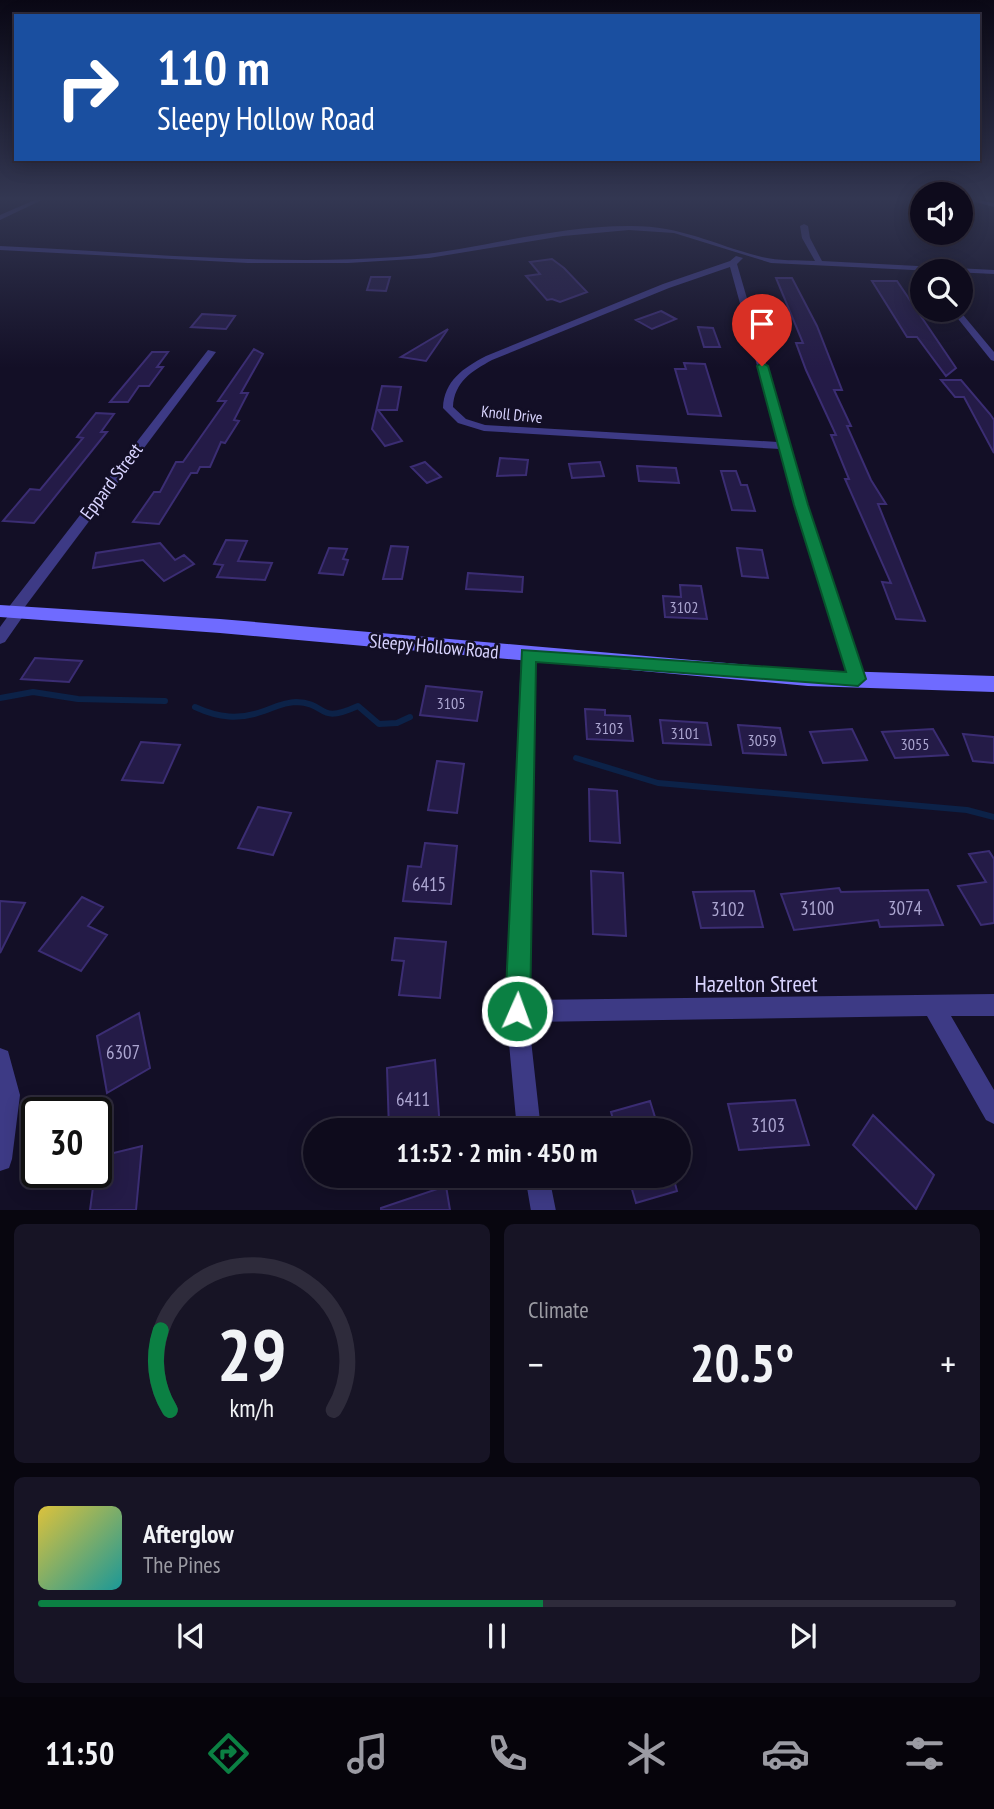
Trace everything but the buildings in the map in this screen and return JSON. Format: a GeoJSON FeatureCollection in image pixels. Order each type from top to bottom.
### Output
{"type":"FeatureCollection","features":[{"type":"Feature","properties":{"kind":"main road","name":"Sleepy Hollow Road"},"geometry":{"type":"LineString","coordinates":[[11,612],[220,626],[528,655],[858,679],[994,684]]}},
{"type":"Feature","properties":{"kind":"street"},"geometry":{"type":"LineString","coordinates":[[179,255],[371,261],[435,255]]}},
{"type":"Feature","properties":{"kind":"street"},"geometry":{"type":"LineString","coordinates":[[742,255],[733,263],[784,446],[858,679]]}},
{"type":"Feature","properties":{"kind":"street"},"geometry":{"type":"LineString","coordinates":[[745,255],[771,261],[910,270]]}},
{"type":"Feature","properties":{"kind":"street"},"geometry":{"type":"LineString","coordinates":[[815,255],[820,264]]}},
{"type":"Feature","properties":{"kind":"street","name":"Knoll Drive"},"geometry":{"type":"LineString","coordinates":[[733,263],[666,286],[481,362],[455,383],[448,408],[462,421],[484,428],[784,446]]}},
{"type":"Feature","properties":{"kind":"street"},"geometry":{"type":"LineString","coordinates":[[973,271],[994,272]]}},
{"type":"Feature","properties":{"kind":"street"},"geometry":{"type":"LineString","coordinates":[[965,322],[994,358]]}},
{"type":"Feature","properties":{"kind":"street"},"geometry":{"type":"LineString","coordinates":[[982,342],[994,343]]}},
{"type":"Feature","properties":{"kind":"street","name":"Eppard Street"},"geometry":{"type":"LineString","coordinates":[[0,638],[11,612],[211,352]]}},
{"type":"Feature","properties":{"kind":"street"},"geometry":{"type":"LineString","coordinates":[[528,655],[517,1011],[528,1118]]}},
{"type":"Feature","properties":{"kind":"street","name":"Hazelton Street"},"geometry":{"type":"LineString","coordinates":[[517,1011],[994,1005]]}},
{"type":"Feature","properties":{"kind":"street"},"geometry":{"type":"LineString","coordinates":[[933,1006],[994,1112]]}},
{"type":"Feature","properties":{"kind":"street"},"geometry":{"type":"LineString","coordinates":[[0,1059],[9,1095],[0,1159]]}},
{"type":"Feature","properties":{"kind":"street"},"geometry":{"type":"LineString","coordinates":[[539,1188],[544,1210]]}},
{"type":"Feature","properties":{"kind":"waterway"},"geometry":{"type":"LineString","coordinates":[[0,698],[33,692],[78,699],[165,701]]}},
{"type":"Feature","properties":{"kind":"waterway"},"geometry":{"type":"LineString","coordinates":[[195,707],[212,714],[238,717],[296,702],[335,714],[358,706],[379,724],[397,723],[410,717]]}},
{"type":"Feature","properties":{"kind":"waterway"},"geometry":{"type":"LineString","coordinates":[[576,758],[658,783],[967,810],[994,817]]}},
{"type":"Feature","properties":{"kind":"route"},"geometry":{"type":"LineString","coordinates":[[517,1011],[528,655],[808,678],[858,679],[825,584],[762,366]]}}]}
